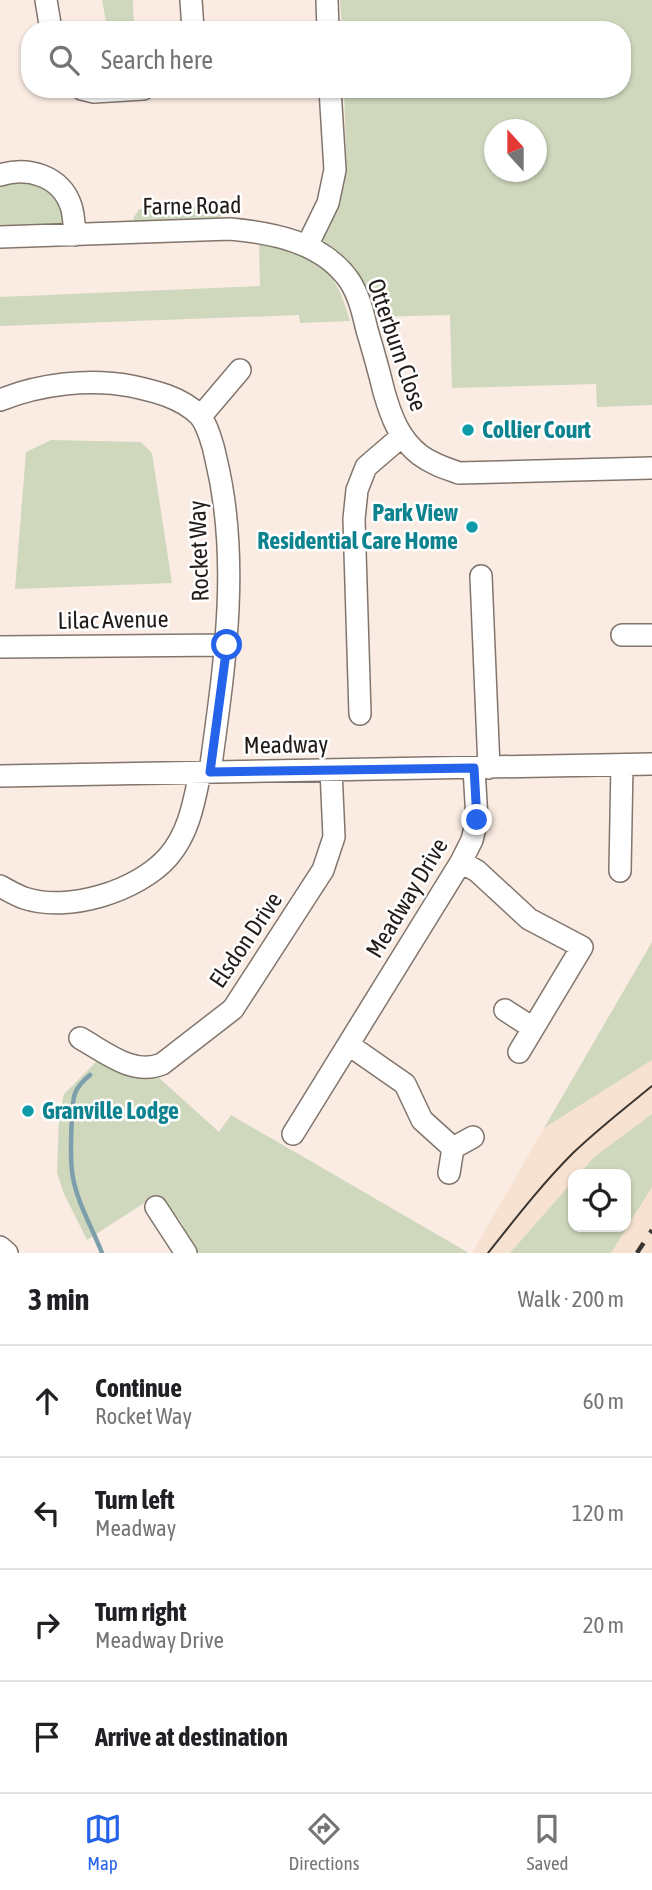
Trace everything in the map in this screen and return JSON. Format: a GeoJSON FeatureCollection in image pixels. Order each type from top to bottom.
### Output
{"type":"FeatureCollection","features":[{"type":"Feature","properties":{"kind":"street"},"geometry":{"type":"LineString","coordinates":[[46,0],[50,21]]}},
{"type":"Feature","properties":{"kind":"street"},"geometry":{"type":"LineString","coordinates":[[191,0],[192,21]]}},
{"type":"Feature","properties":{"kind":"street"},"geometry":{"type":"LineString","coordinates":[[327,0],[328,21]]}},
{"type":"Feature","properties":{"kind":"street"},"geometry":{"type":"LineString","coordinates":[[307,246],[328,203],[335,170],[331,98]]}},
{"type":"Feature","properties":{"kind":"street"},"geometry":{"type":"LineString","coordinates":[[0,175],[25,171],[39,174],[57,185],[71,205],[75,235]]}},
{"type":"Feature","properties":{"kind":"street","name":"Farne Road"},"geometry":{"type":"LineString","coordinates":[[0,237],[230,229],[262,232],[307,246]]}},
{"type":"Feature","properties":{"kind":"street","name":"Otterburn Close"},"geometry":{"type":"LineString","coordinates":[[307,246],[325,257],[349,280],[360,304],[394,424],[421,456],[437,466],[459,473],[652,468]]}},
{"type":"Feature","properties":{"kind":"street"},"geometry":{"type":"LineString","coordinates":[[0,400],[20,392],[45,387],[114,383],[153,391],[177,400],[201,416],[240,370]]}},
{"type":"Feature","properties":{"kind":"street","name":"Rocket Way"},"geometry":{"type":"LineString","coordinates":[[0,886],[26,899],[54,902],[103,896],[129,886],[168,856],[191,816],[205,772],[227,645],[229,544],[213,445],[201,416]]}},
{"type":"Feature","properties":{"kind":"street","name":"Otterburn Close"},"geometry":{"type":"LineString","coordinates":[[360,714],[354,519],[357,490],[366,467],[402,436]]}},
{"type":"Feature","properties":{"kind":"street"},"geometry":{"type":"LineString","coordinates":[[481,576],[481,768]]}},
{"type":"Feature","properties":{"kind":"street"},"geometry":{"type":"LineString","coordinates":[[622,635],[652,635]]}},
{"type":"Feature","properties":{"kind":"street","name":"Lilac Avenue"},"geometry":{"type":"LineString","coordinates":[[0,647],[227,645]]}},
{"type":"Feature","properties":{"kind":"street","name":"Meadway"},"geometry":{"type":"LineString","coordinates":[[0,776],[652,764]]}},
{"type":"Feature","properties":{"kind":"street"},"geometry":{"type":"LineString","coordinates":[[620,871],[622,765]]}},
{"type":"Feature","properties":{"kind":"street","name":"Meadway Drive"},"geometry":{"type":"LineString","coordinates":[[293,1135],[461,862],[472,840],[477,820],[481,768]]}},
{"type":"Feature","properties":{"kind":"street","name":"Elsdon Drive"},"geometry":{"type":"LineString","coordinates":[[80,1038],[128,1065],[143,1069],[153,1068],[162,1064],[233,1009],[323,870],[334,837],[331,770]]}},
{"type":"Feature","properties":{"kind":"street"},"geometry":{"type":"LineString","coordinates":[[461,862],[477,871],[529,919],[582,947],[519,1052]]}},
{"type":"Feature","properties":{"kind":"street"},"geometry":{"type":"LineString","coordinates":[[505,1010],[533,1028]]}},
{"type":"Feature","properties":{"kind":"street"},"geometry":{"type":"LineString","coordinates":[[349,1045],[405,1084],[422,1120],[453,1148]]}},
{"type":"Feature","properties":{"kind":"street"},"geometry":{"type":"LineString","coordinates":[[453,1148],[473,1137]]}},
{"type":"Feature","properties":{"kind":"street"},"geometry":{"type":"LineString","coordinates":[[449,1173],[453,1148]]}},
{"type":"Feature","properties":{"kind":"street"},"geometry":{"type":"LineString","coordinates":[[156,1207],[174,1225],[186,1253]]}},
{"type":"Feature","properties":{"kind":"street"},"geometry":{"type":"LineString","coordinates":[[0,1247],[7,1253]]}},
{"type":"Feature","properties":{"kind":"shaded area"},"geometry":{"type":"Polygon","coordinates":[[[652,1060],[652,1114],[594,1157],[583,1169],[568,1169],[568,1187],[510,1253],[472,1253],[544,1128],[652,1060]]]}},
{"type":"Feature","properties":{"kind":"shaded area"},"geometry":{"type":"Polygon","coordinates":[[[652,1187],[652,1253],[611,1253],[624,1232],[631,1232],[631,1221],[652,1187]]]}},
{"type":"Feature","properties":{"kind":"green space"},"geometry":{"type":"Polygon","coordinates":[[[102,0],[133,0],[134,21],[106,21],[102,0]]]}},
{"type":"Feature","properties":{"kind":"green space"},"geometry":{"type":"Polygon","coordinates":[[[340,0],[652,0],[652,405],[597,407],[596,384],[452,388],[450,315],[372,317],[325,247],[320,233],[336,200],[346,152],[344,98],[631,98],[631,21],[341,21],[340,0]]]}},
{"type":"Feature","properties":{"kind":"green space"},"geometry":{"type":"Polygon","coordinates":[[[29,181],[47,191],[59,205],[64,218],[59,227],[0,228],[0,185],[29,181]]]}},
{"type":"Feature","properties":{"kind":"green space"},"geometry":{"type":"Polygon","coordinates":[[[214,206],[222,215],[217,220],[137,223],[133,219],[139,209],[214,206]]]}},
{"type":"Feature","properties":{"kind":"green space"},"geometry":{"type":"Polygon","coordinates":[[[259,242],[304,257],[326,271],[338,288],[350,321],[300,323],[299,315],[0,326],[0,297],[260,286],[259,242]]]}},
{"type":"Feature","properties":{"kind":"green space"},"geometry":{"type":"Polygon","coordinates":[[[51,440],[141,442],[152,453],[172,583],[15,589],[26,452],[51,440]]]}},
{"type":"Feature","properties":{"kind":"green space"},"geometry":{"type":"Polygon","coordinates":[[[652,942],[652,1060],[544,1128],[652,942]]]}},
{"type":"Feature","properties":{"kind":"green space"},"geometry":{"type":"Polygon","coordinates":[[[99,1059],[157,1076],[219,1132],[231,1115],[469,1253],[196,1253],[182,1233],[183,1225],[178,1218],[171,1218],[155,1196],[87,1240],[64,1194],[57,1173],[59,1116],[64,1094],[99,1059]]]}},
{"type":"Feature","properties":{"kind":"green space"},"geometry":{"type":"Polygon","coordinates":[[[652,1114],[652,1187],[631,1221],[631,1169],[583,1169],[594,1157],[652,1114]]]}},
{"type":"Feature","properties":{"kind":"green space"},"geometry":{"type":"Polygon","coordinates":[[[568,1187],[568,1232],[624,1232],[611,1253],[510,1253],[568,1187]]]}},
{"type":"Feature","properties":{"kind":"waterway"},"geometry":{"type":"LineString","coordinates":[[90,1075],[77,1089],[74,1098],[71,1164],[84,1213],[102,1253]]}},
{"type":"Feature","properties":{"kind":"tram line"},"geometry":{"type":"LineString","coordinates":[[488,1253],[573,1153],[652,1086]]}},
{"type":"Feature","properties":{"kind":"railway"},"geometry":{"type":"LineString","coordinates":[[637,1253],[652,1230]]}},
{"type":"Feature","properties":{"kind":"place","name":"Collier Court"},"geometry":{"type":"Point","coordinates":[468,430]}},
{"type":"Feature","properties":{"kind":"place","name":"Park View Residential Care Home"},"geometry":{"type":"Point","coordinates":[472,527]}},
{"type":"Feature","properties":{"kind":"place","name":"Granville Lodge"},"geometry":{"type":"Point","coordinates":[28,1111]}},
{"type":"Feature","properties":{"kind":"route"},"geometry":{"type":"LineString","coordinates":[[227,645],[210,772],[474,768],[477,820]]}}]}
